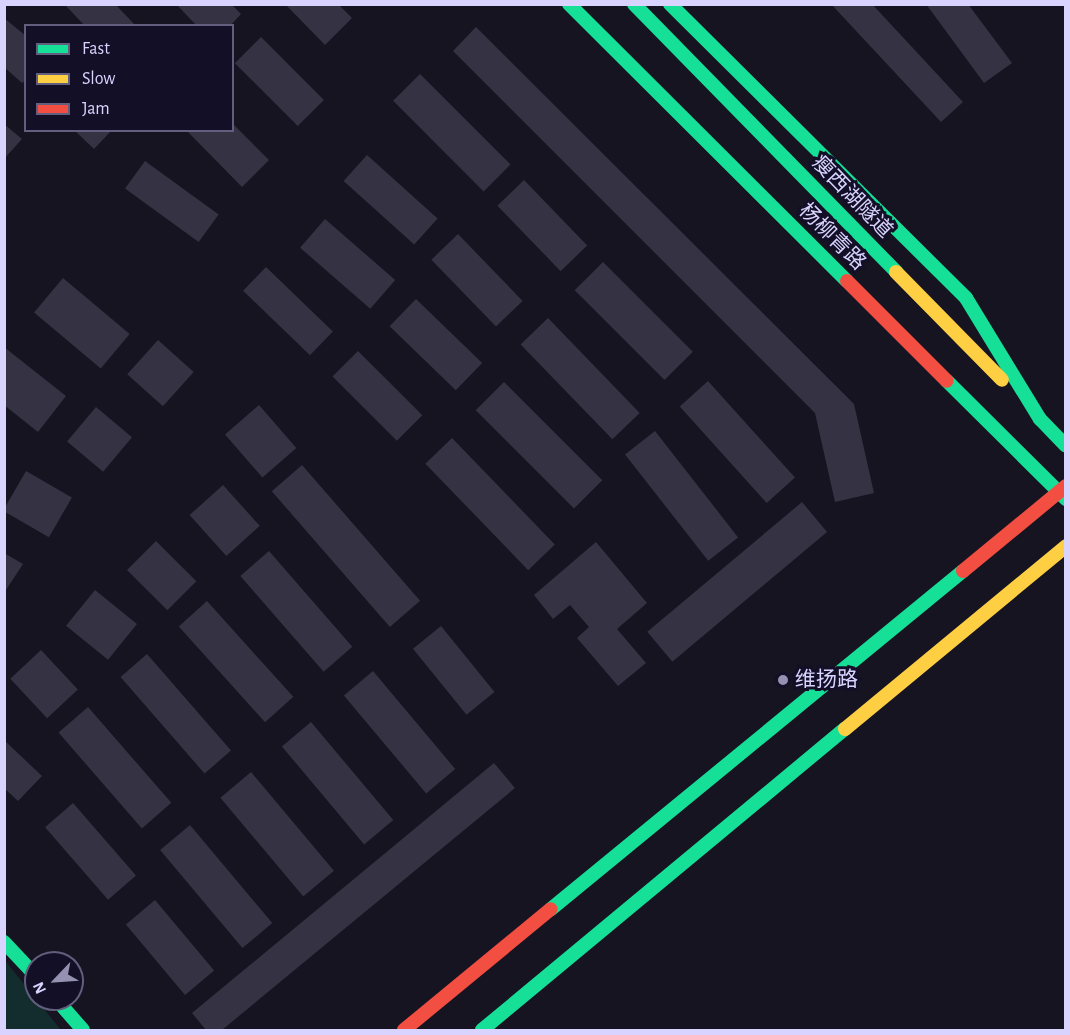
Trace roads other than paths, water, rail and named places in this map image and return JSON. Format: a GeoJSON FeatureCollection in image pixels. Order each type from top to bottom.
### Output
{"type":"FeatureCollection","features":[{"type":"Feature","properties":{"kind":"main road","name":"杨柳青路"},"geometry":{"type":"LineString","coordinates":[[569,4],[1063,493]]}},
{"type":"Feature","properties":{"kind":"main road","name":"瘦西湖隧道"},"geometry":{"type":"LineString","coordinates":[[634,4],[1040,419]]}},
{"type":"Feature","properties":{"kind":"main road"},"geometry":{"type":"LineString","coordinates":[[670,4],[966,298],[1040,419],[1065,446]]}},
{"type":"Feature","properties":{"kind":"main road"},"geometry":{"type":"LineString","coordinates":[[404,1030],[1063,493]]}},
{"type":"Feature","properties":{"kind":"main road"},"geometry":{"type":"LineString","coordinates":[[482,1030],[1065,546]]}},
{"type":"Feature","properties":{"kind":"main road"},"geometry":{"type":"LineString","coordinates":[[4,942],[24,963]]}},
{"type":"Feature","properties":{"kind":"main road"},"geometry":{"type":"LineString","coordinates":[[66,1011],[83,1030]]}},
{"type":"Feature","properties":{"kind":"place","name":"维扬路"},"geometry":{"type":"Point","coordinates":[783,680]}}]}
